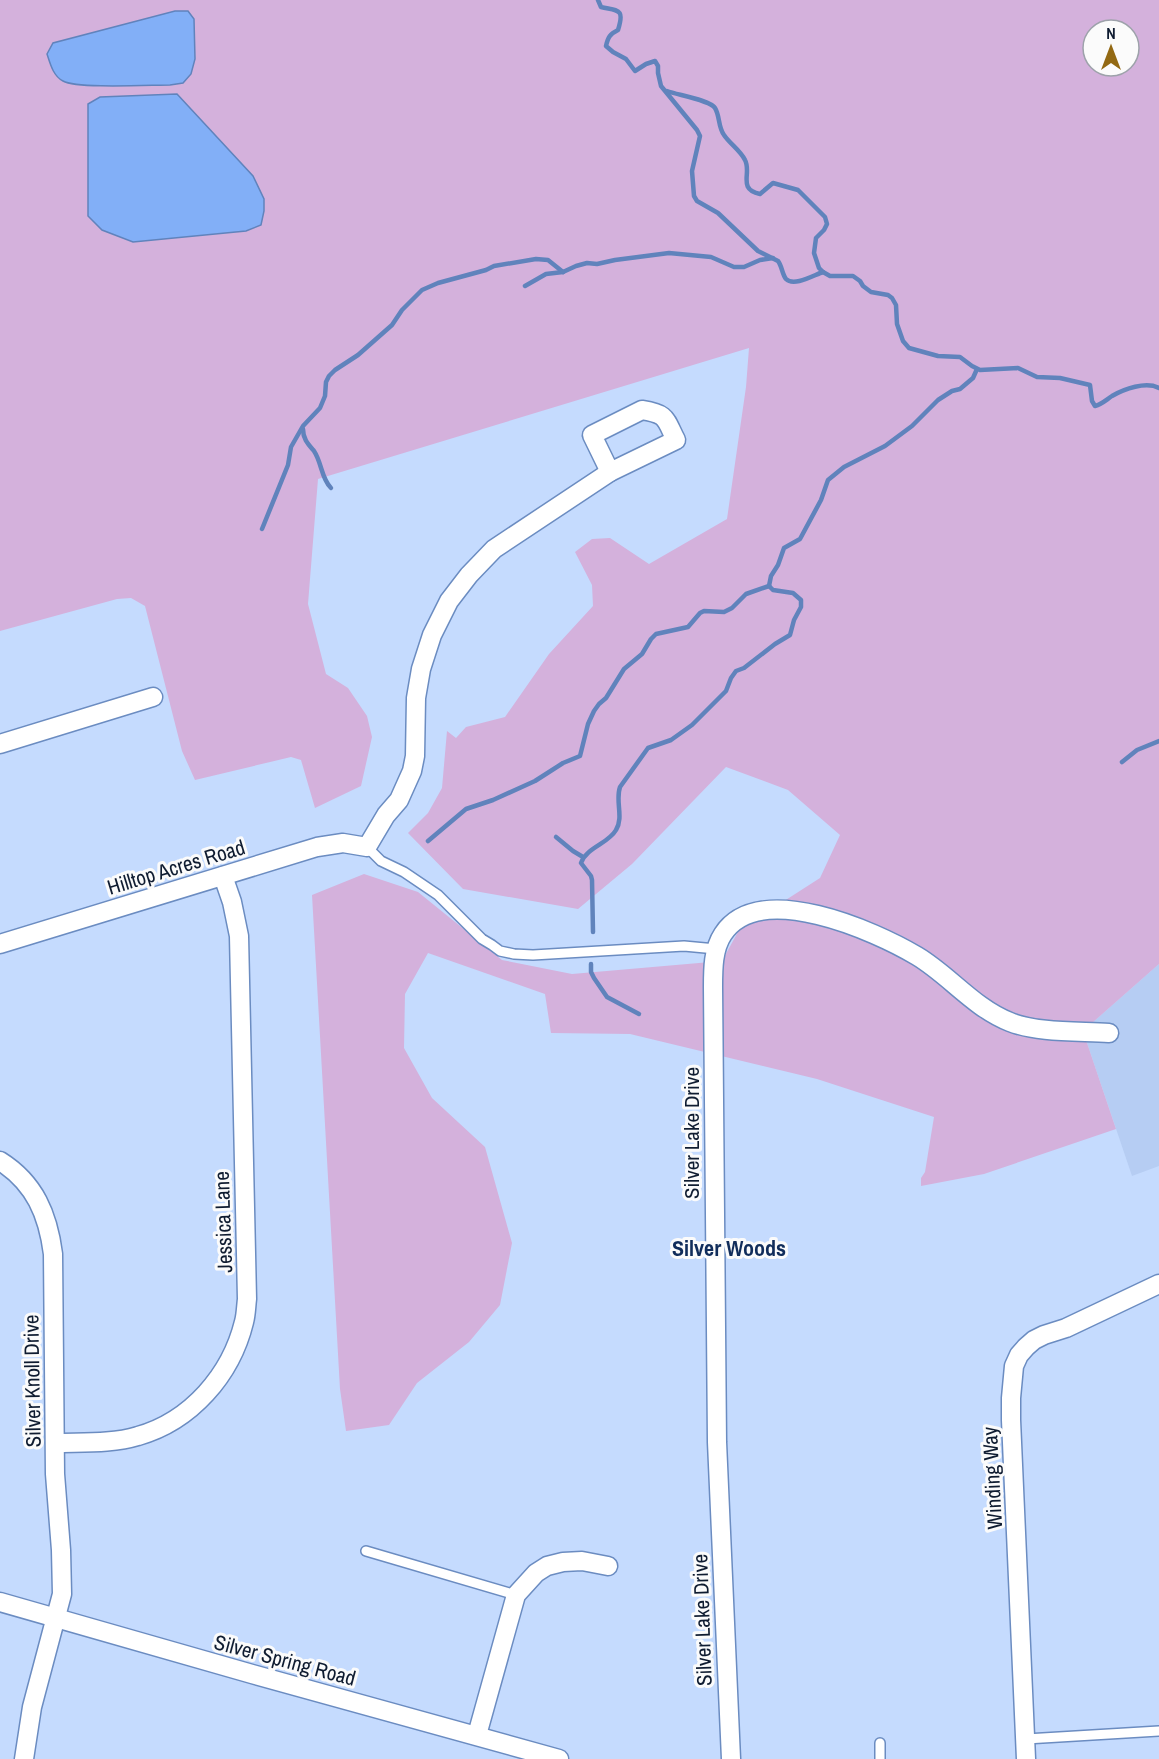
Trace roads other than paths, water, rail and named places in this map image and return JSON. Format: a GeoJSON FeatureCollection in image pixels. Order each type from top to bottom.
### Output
{"type":"FeatureCollection","features":[{"type":"Feature","properties":{"kind":"street"},"geometry":{"type":"LineString","coordinates":[[367,847],[386,815],[399,800],[412,771],[415,756],[416,698],[421,669],[432,635],[449,601],[469,575],[494,549],[610,472]]}},
{"type":"Feature","properties":{"kind":"street"},"geometry":{"type":"LineString","coordinates":[[0,744],[153,697]]}},
{"type":"Feature","properties":{"kind":"street","name":"Hilltop Acres Road"},"geometry":{"type":"LineString","coordinates":[[0,944],[330,844],[343,843],[367,847]]}},
{"type":"Feature","properties":{"kind":"street","name":"Jessica Lane"},"geometry":{"type":"LineString","coordinates":[[55,1443],[138,1437],[162,1428],[178,1418],[219,1379],[245,1322],[247,1299],[239,936],[232,902],[223,876]]}},
{"type":"Feature","properties":{"kind":"street","name":"Silver Lake Drive"},"geometry":{"type":"LineString","coordinates":[[730,1759],[717,1442],[713,970],[719,941],[726,929],[750,914],[780,910],[820,915],[862,928],[917,956],[980,1005],[1008,1022],[1032,1029],[1109,1033]]}},
{"type":"Feature","properties":{"kind":"street","name":"Silver Knoll Drive"},"geometry":{"type":"LineString","coordinates":[[0,1161],[28,1185],[45,1215],[53,1254],[55,1443],[63,1574],[62,1594],[32,1707],[24,1759]]}},
{"type":"Feature","properties":{"kind":"street","name":"Winding Way"},"geometry":{"type":"LineString","coordinates":[[1026,1759],[1011,1420],[1014,1366],[1019,1355],[1034,1340],[1066,1328],[1159,1284]]}},
{"type":"Feature","properties":{"kind":"street"},"geometry":{"type":"LineString","coordinates":[[477,1736],[516,1595],[536,1573],[548,1566],[582,1561],[608,1566]]}},
{"type":"Feature","properties":{"kind":"street","name":"Silver Spring Road"},"geometry":{"type":"LineString","coordinates":[[0,1602],[559,1759]]}},
{"type":"Feature","properties":{"kind":"lane"},"geometry":{"type":"LineString","coordinates":[[367,847],[381,861],[404,872],[432,891],[482,939],[500,951],[533,955],[684,946],[716,949]]}},
{"type":"Feature","properties":{"kind":"lane"},"geometry":{"type":"LineString","coordinates":[[366,1551],[516,1595]]}},
{"type":"Feature","properties":{"kind":"lane"},"geometry":{"type":"LineString","coordinates":[[1026,1739],[1159,1731]]}},
{"type":"Feature","properties":{"kind":"lane"},"geometry":{"type":"LineString","coordinates":[[880,1743],[880,1759]]}},
{"type":"Feature","properties":{"kind":"water"},"geometry":{"type":"Polygon","coordinates":[[[175,11],[188,11],[194,19],[195,59],[191,74],[183,83],[131,86],[83,85],[63,81],[52,69],[47,54],[53,43],[175,11]]]}},
{"type":"Feature","properties":{"kind":"water"},"geometry":{"type":"Polygon","coordinates":[[[177,94],[253,176],[264,199],[261,225],[246,231],[133,242],[102,230],[88,216],[88,104],[100,97],[177,94]]]}},
{"type":"Feature","properties":{"kind":"waterway"},"geometry":{"type":"LineString","coordinates":[[598,0],[601,7],[616,10],[621,18],[618,30],[610,36],[606,46],[626,59],[635,71],[655,61],[661,86],[700,136],[692,171],[694,196],[697,201],[718,213],[758,251],[778,261],[786,279],[794,282],[823,272]]}},
{"type":"Feature","properties":{"kind":"waterway"},"geometry":{"type":"LineString","coordinates":[[667,91],[701,100],[715,108],[722,132],[745,160],[747,184],[753,192],[760,194],[773,183],[798,190],[825,217],[827,224],[816,238],[814,253],[819,268],[830,276],[853,276],[871,292],[892,298],[896,305],[897,324],[903,341],[909,348],[938,356],[960,357],[980,370],[1018,368],[1037,377],[1060,378],[1090,385],[1095,406],[1129,389],[1148,385],[1159,388]]}},
{"type":"Feature","properties":{"kind":"waterway"},"geometry":{"type":"LineString","coordinates":[[525,286],[546,274],[563,272],[587,263],[597,264],[669,253],[711,257],[734,267],[744,267],[760,260],[773,258]]}},
{"type":"Feature","properties":{"kind":"waterway"},"geometry":{"type":"LineString","coordinates":[[262,529],[288,465],[291,447],[303,426],[320,408],[329,376],[358,355],[392,325],[402,310],[422,290],[494,266],[536,259],[548,260],[563,272]]}},
{"type":"Feature","properties":{"kind":"waterway"},"geometry":{"type":"LineString","coordinates":[[769,586],[771,576],[784,548],[800,539],[821,500],[828,480],[844,467],[885,446],[912,426],[938,400],[960,389],[973,378],[977,369]]}},
{"type":"Feature","properties":{"kind":"waterway"},"geometry":{"type":"LineString","coordinates":[[303,429],[305,439],[317,456],[325,480],[331,488]]}},
{"type":"Feature","properties":{"kind":"waterway"},"geometry":{"type":"LineString","coordinates":[[428,841],[466,809],[493,800],[535,781],[563,763],[580,756],[588,724],[594,711],[606,698],[624,669],[642,654],[656,634],[688,627],[704,611],[724,612],[732,608],[746,594],[769,586]]}},
{"type":"Feature","properties":{"kind":"waterway"},"geometry":{"type":"LineString","coordinates":[[593,932],[592,880],[581,863],[588,853],[608,839],[616,830],[619,820],[620,787],[648,748],[671,740],[692,725],[726,691],[736,671],[744,668],[790,635],[801,607],[801,600],[793,593],[773,590],[769,586]]}},
{"type":"Feature","properties":{"kind":"waterway"},"geometry":{"type":"LineString","coordinates":[[1122,762],[1137,750],[1159,741]]}},
{"type":"Feature","properties":{"kind":"waterway"},"geometry":{"type":"LineString","coordinates":[[556,837],[583,857]]}},
{"type":"Feature","properties":{"kind":"waterway"},"geometry":{"type":"LineString","coordinates":[[591,964],[591,972],[607,997],[639,1014]]}},
{"type":"Feature","properties":{"kind":"district","name":"Silver Woods"},"geometry":{"type":"Point","coordinates":[729,1248]}}]}
